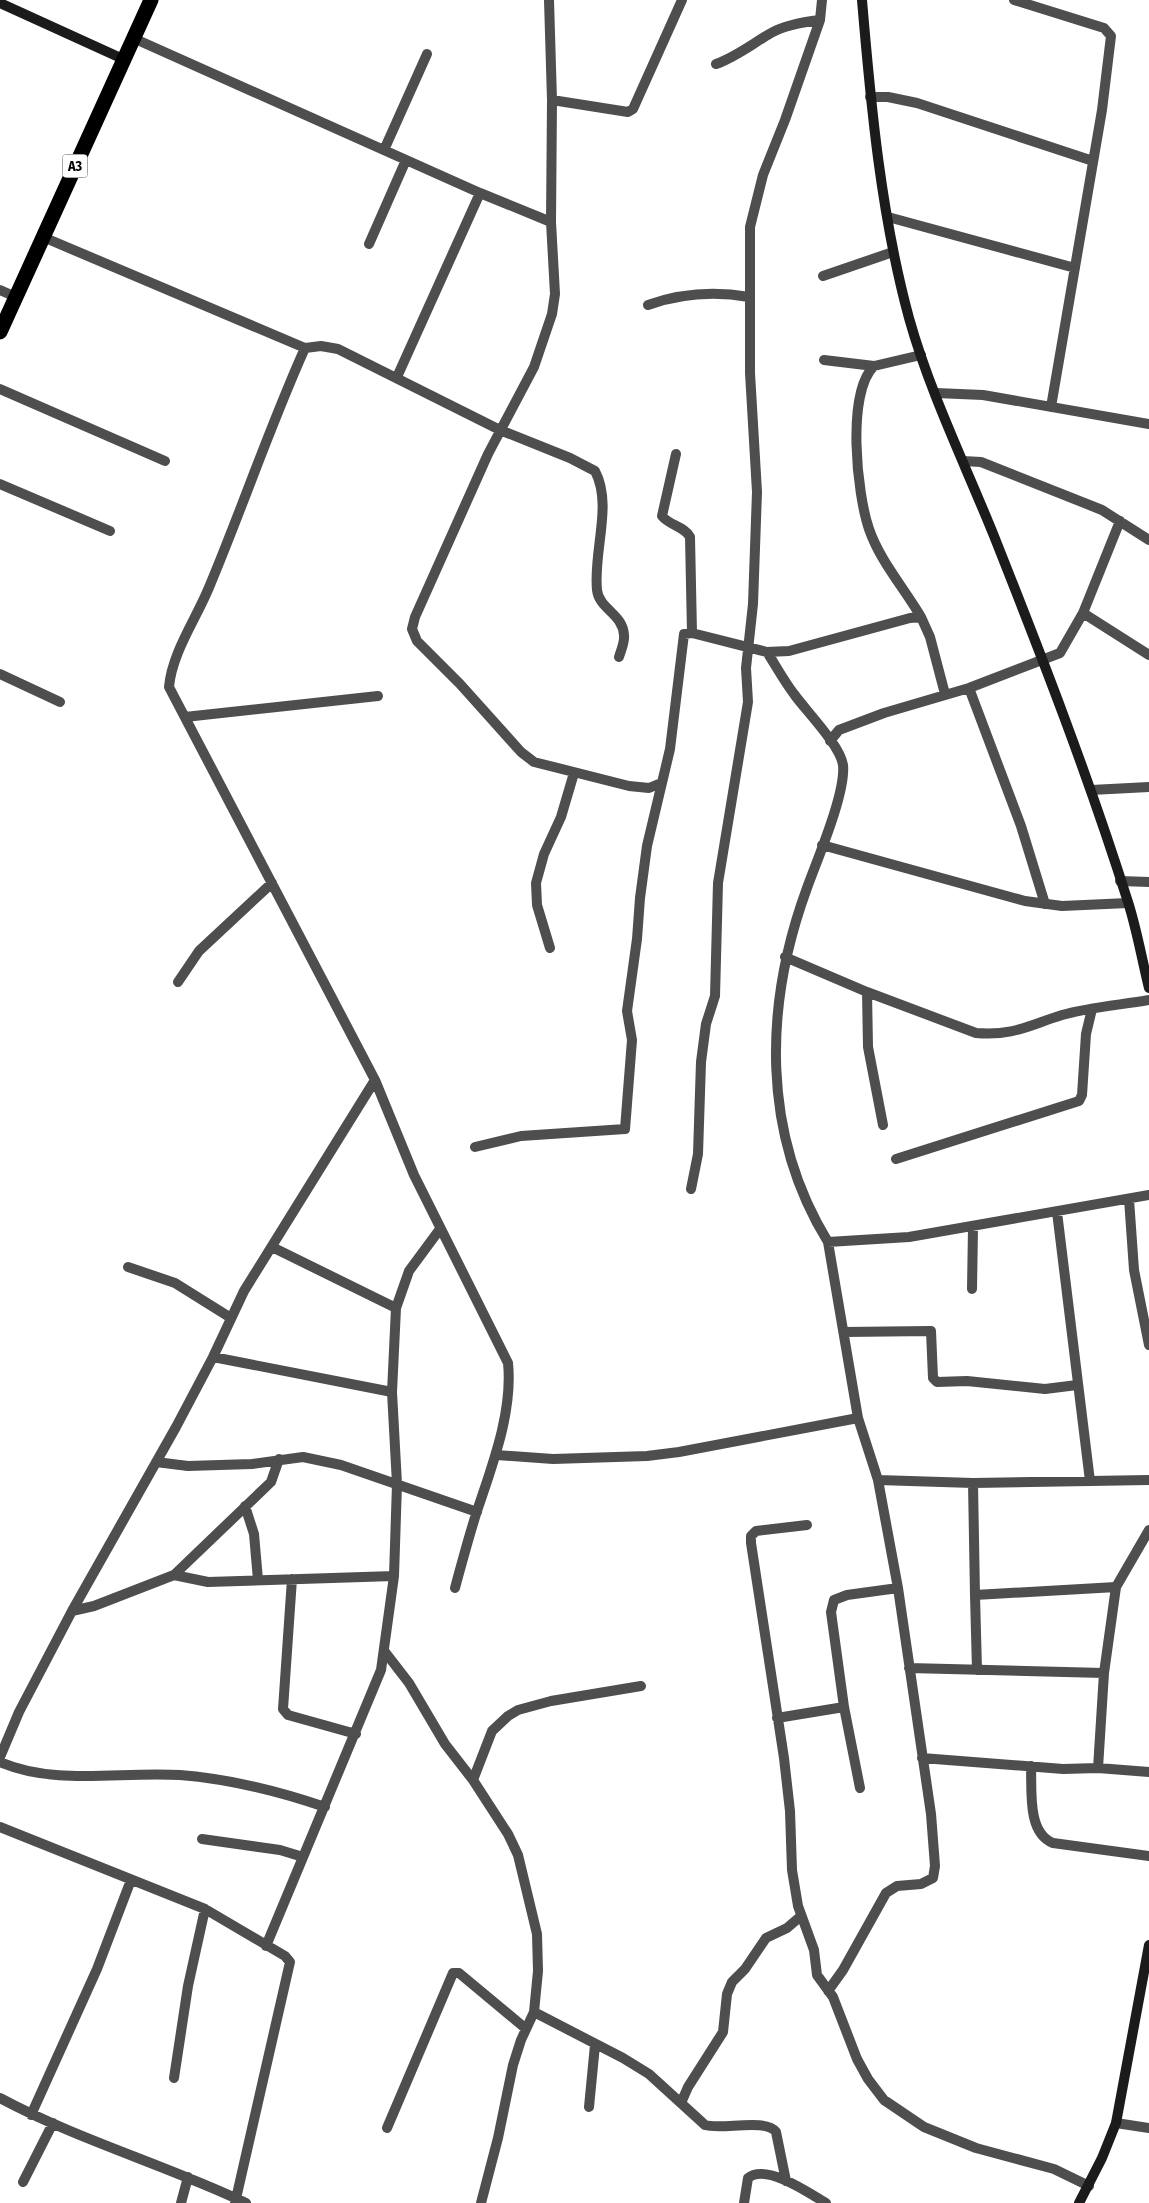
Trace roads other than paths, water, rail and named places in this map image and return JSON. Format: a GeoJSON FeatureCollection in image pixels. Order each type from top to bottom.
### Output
{"type":"FeatureCollection","features":[{"type":"Feature","properties":{"kind":"highway","name":"A3"},"geometry":{"type":"LineString","coordinates":[[0,332],[151,0]]}},
{"type":"Feature","properties":{"kind":"street"},"geometry":{"type":"LineString","coordinates":[[549,0],[552,100],[551,222],[555,294],[552,314],[534,366],[500,430],[415,617],[412,634],[521,752],[534,762],[629,786],[649,788],[661,783]]}},
{"type":"Feature","properties":{"kind":"street"},"geometry":{"type":"LineString","coordinates":[[552,100],[628,112],[633,110],[682,0]]}},
{"type":"Feature","properties":{"kind":"street"},"geometry":{"type":"LineString","coordinates":[[691,1189],[698,1154],[701,1062],[706,1024],[715,996],[718,883],[742,748],[748,702],[746,668],[753,604],[757,492],[750,374],[750,227],[755,201],[820,20],[822,0]]}},
{"type":"Feature","properties":{"kind":"street"},"geometry":{"type":"LineString","coordinates":[[862,0],[870,97],[894,252],[909,319],[963,462],[1044,661],[1091,790],[1128,903],[1149,988]]}},
{"type":"Feature","properties":{"kind":"street"},"geometry":{"type":"LineString","coordinates":[[1014,0],[1104,28],[1110,32],[1109,57],[1093,161],[1051,407]]}},
{"type":"Feature","properties":{"kind":"street"},"geometry":{"type":"LineString","coordinates":[[0,3],[124,59]]}},
{"type":"Feature","properties":{"kind":"street"},"geometry":{"type":"LineString","coordinates":[[716,64],[734,57],[772,32],[801,22],[820,20]]}},
{"type":"Feature","properties":{"kind":"street"},"geometry":{"type":"LineString","coordinates":[[133,38],[480,193],[551,222]]}},
{"type":"Feature","properties":{"kind":"street"},"geometry":{"type":"LineString","coordinates":[[384,150],[427,54]]}},
{"type":"Feature","properties":{"kind":"street"},"geometry":{"type":"LineString","coordinates":[[870,97],[917,103],[1093,161]]}},
{"type":"Feature","properties":{"kind":"street"},"geometry":{"type":"LineString","coordinates":[[369,244],[406,160]]}},
{"type":"Feature","properties":{"kind":"street"},"geometry":{"type":"LineString","coordinates":[[397,377],[480,193]]}},
{"type":"Feature","properties":{"kind":"street"},"geometry":{"type":"LineString","coordinates":[[888,216],[1076,268]]}},
{"type":"Feature","properties":{"kind":"street"},"geometry":{"type":"LineString","coordinates":[[43,237],[305,348],[321,346],[338,349],[500,430],[570,458],[595,471],[603,496],[598,542],[597,589],[602,602],[623,625],[624,636],[619,657]]}},
{"type":"Feature","properties":{"kind":"street"},"geometry":{"type":"LineString","coordinates":[[823,276],[894,252]]}},
{"type":"Feature","properties":{"kind":"street"},"geometry":{"type":"LineString","coordinates":[[0,290],[16,297]]}},
{"type":"Feature","properties":{"kind":"street"},"geometry":{"type":"LineString","coordinates":[[648,305],[689,294],[719,293],[749,297]]}},
{"type":"Feature","properties":{"kind":"street"},"geometry":{"type":"LineString","coordinates":[[305,348],[281,400],[210,586],[170,675],[169,687],[375,1080],[400,1144],[440,1229],[508,1363],[510,1378],[497,1454],[454,1588]]}},
{"type":"Feature","properties":{"kind":"street"},"geometry":{"type":"LineString","coordinates":[[824,360],[874,366],[921,355]]}},
{"type":"Feature","properties":{"kind":"street"},"geometry":{"type":"LineString","coordinates":[[874,366],[864,378],[856,418],[861,483],[869,527],[879,552],[921,617],[930,637],[945,694]]}},
{"type":"Feature","properties":{"kind":"street"},"geometry":{"type":"LineString","coordinates":[[0,389],[165,461]]}},
{"type":"Feature","properties":{"kind":"street"},"geometry":{"type":"LineString","coordinates":[[936,393],[983,395],[1149,424]]}},
{"type":"Feature","properties":{"kind":"street"},"geometry":{"type":"LineString","coordinates":[[676,454],[662,516],[666,521],[687,531],[690,537],[692,632]]}},
{"type":"Feature","properties":{"kind":"street"},"geometry":{"type":"LineString","coordinates":[[963,462],[981,462],[1013,473],[1102,510],[1149,540]]}},
{"type":"Feature","properties":{"kind":"street"},"geometry":{"type":"LineString","coordinates":[[0,484],[110,532]]}},
{"type":"Feature","properties":{"kind":"street"},"geometry":{"type":"LineString","coordinates":[[830,741],[839,730],[884,713],[969,688],[1060,654],[1083,613],[1120,521]]}},
{"type":"Feature","properties":{"kind":"street"},"geometry":{"type":"LineString","coordinates":[[1083,613],[1149,655]]}},
{"type":"Feature","properties":{"kind":"street"},"geometry":{"type":"LineString","coordinates":[[475,1147],[521,1136],[625,1129],[632,1040],[627,1011],[647,846],[661,783],[666,772],[676,710],[683,636],[686,632],[692,632],[748,649],[767,652],[789,651],[910,618],[921,617]]}},
{"type":"Feature","properties":{"kind":"street"},"geometry":{"type":"LineString","coordinates":[[767,652],[794,695],[830,741],[843,764],[842,779],[785,956],[775,1038],[776,1092],[782,1130],[798,1177],[819,1228],[828,1242],[858,1418],[878,1480],[898,1588],[936,1866],[933,1878],[921,1884],[897,1886],[886,1893],[844,1970],[828,1990]]}},
{"type":"Feature","properties":{"kind":"street"},"geometry":{"type":"LineString","coordinates":[[0,674],[60,702]]}},
{"type":"Feature","properties":{"kind":"street"},"geometry":{"type":"LineString","coordinates":[[969,688],[1021,826],[1045,904]]}},
{"type":"Feature","properties":{"kind":"street"},"geometry":{"type":"LineString","coordinates":[[185,717],[378,696]]}},
{"type":"Feature","properties":{"kind":"street"},"geometry":{"type":"LineString","coordinates":[[817,722],[839,730]]}},
{"type":"Feature","properties":{"kind":"street"},"geometry":{"type":"LineString","coordinates":[[550,948],[537,905],[536,883],[544,854],[561,817],[574,773]]}},
{"type":"Feature","properties":{"kind":"street"},"geometry":{"type":"LineString","coordinates":[[1091,790],[1149,787]]}},
{"type":"Feature","properties":{"kind":"street"},"geometry":{"type":"LineString","coordinates":[[822,845],[1003,896],[1045,904],[1062,906],[1128,903]]}},
{"type":"Feature","properties":{"kind":"street"},"geometry":{"type":"LineString","coordinates":[[1120,881],[1149,882]]}},
{"type":"Feature","properties":{"kind":"street"},"geometry":{"type":"LineString","coordinates":[[178,982],[199,950],[272,883]]}},
{"type":"Feature","properties":{"kind":"street"},"geometry":{"type":"LineString","coordinates":[[785,956],[867,992],[976,1033],[1011,1033],[1062,1015],[1149,1000]]}},
{"type":"Feature","properties":{"kind":"street"},"geometry":{"type":"LineString","coordinates":[[867,992],[868,1047],[883,1125]]}},
{"type":"Feature","properties":{"kind":"street"},"geometry":{"type":"LineString","coordinates":[[896,1159],[1079,1101],[1083,1083],[1086,1034],[1092,1009]]}},
{"type":"Feature","properties":{"kind":"street"},"geometry":{"type":"LineString","coordinates":[[0,1757],[19,1712],[72,1611],[213,1358],[244,1291],[375,1080]]}},
{"type":"Feature","properties":{"kind":"street"},"geometry":{"type":"LineString","coordinates":[[828,1242],[909,1238],[1149,1195]]}},
{"type":"Feature","properties":{"kind":"street"},"geometry":{"type":"LineString","coordinates":[[1129,1199],[1134,1270],[1149,1346]]}},
{"type":"Feature","properties":{"kind":"street"},"geometry":{"type":"LineString","coordinates":[[1057,1212],[1090,1481]]}},
{"type":"Feature","properties":{"kind":"street"},"geometry":{"type":"LineString","coordinates":[[972,1289],[973,1228]]}},
{"type":"Feature","properties":{"kind":"street"},"geometry":{"type":"LineString","coordinates":[[266,1946],[356,1734],[381,1670],[394,1576],[396,1484],[392,1392],[396,1308],[409,1271],[440,1229]]}},
{"type":"Feature","properties":{"kind":"street"},"geometry":{"type":"LineString","coordinates":[[272,1247],[396,1308]]}},
{"type":"Feature","properties":{"kind":"street"},"geometry":{"type":"LineString","coordinates":[[128,1267],[175,1283],[231,1318]]}},
{"type":"Feature","properties":{"kind":"street"},"geometry":{"type":"LineString","coordinates":[[844,1332],[931,1330],[933,1378],[937,1382],[967,1381],[1045,1389],[1077,1385]]}},
{"type":"Feature","properties":{"kind":"street"},"geometry":{"type":"LineString","coordinates":[[213,1358],[392,1392]]}},
{"type":"Feature","properties":{"kind":"street"},"geometry":{"type":"LineString","coordinates":[[497,1454],[503,1457],[553,1459],[647,1456],[679,1452],[858,1418]]}},
{"type":"Feature","properties":{"kind":"street"},"geometry":{"type":"LineString","coordinates":[[156,1462],[188,1466],[252,1464],[304,1457],[341,1465],[477,1512]]}},
{"type":"Feature","properties":{"kind":"street"},"geometry":{"type":"LineString","coordinates":[[72,1611],[94,1606],[174,1574],[271,1482],[279,1459]]}},
{"type":"Feature","properties":{"kind":"street"},"geometry":{"type":"LineString","coordinates":[[878,1480],[973,1483],[1149,1480]]}},
{"type":"Feature","properties":{"kind":"street"},"geometry":{"type":"LineString","coordinates":[[973,1483],[977,1670]]}},
{"type":"Feature","properties":{"kind":"street"},"geometry":{"type":"LineString","coordinates":[[245,1506],[254,1534],[258,1580]]}},
{"type":"Feature","properties":{"kind":"street"},"geometry":{"type":"LineString","coordinates":[[807,1525],[756,1531],[751,1536],[750,1543],[790,1811],[792,1870],[802,1919],[814,1950],[817,1975],[833,1997],[857,2058],[868,2079],[875,2091],[890,2104],[924,2127],[946,2137],[976,2148],[1054,2169],[1089,2186]]}},
{"type":"Feature","properties":{"kind":"street"},"geometry":{"type":"LineString","coordinates":[[1098,1768],[1104,1673],[1116,1587],[1149,1530]]}},
{"type":"Feature","properties":{"kind":"street"},"geometry":{"type":"LineString","coordinates":[[174,1574],[208,1582],[394,1576]]}},
{"type":"Feature","properties":{"kind":"street"},"geometry":{"type":"LineString","coordinates":[[292,1579],[283,1709],[288,1715],[356,1734]]}},
{"type":"Feature","properties":{"kind":"street"},"geometry":{"type":"LineString","coordinates":[[975,1595],[1116,1587]]}},
{"type":"Feature","properties":{"kind":"street"},"geometry":{"type":"LineString","coordinates":[[860,1788],[844,1706],[830,1612],[834,1600],[847,1595],[898,1588]]}},
{"type":"Feature","properties":{"kind":"street"},"geometry":{"type":"LineString","coordinates":[[385,1652],[409,1683],[445,1744],[473,1780],[508,1834],[518,1855],[537,1934],[538,1971],[534,2012],[526,2028],[513,2065],[498,2138],[480,2203]]}},
{"type":"Feature","properties":{"kind":"street"},"geometry":{"type":"LineString","coordinates":[[909,1668],[1104,1673]]}},
{"type":"Feature","properties":{"kind":"street"},"geometry":{"type":"LineString","coordinates":[[473,1780],[492,1731],[513,1713],[544,1702],[641,1686]]}},
{"type":"Feature","properties":{"kind":"street"},"geometry":{"type":"LineString","coordinates":[[777,1718],[844,1706]]}},
{"type":"Feature","properties":{"kind":"street"},"geometry":{"type":"LineString","coordinates":[[922,1758],[1064,1769],[1098,1768],[1149,1772]]}},
{"type":"Feature","properties":{"kind":"street"},"geometry":{"type":"LineString","coordinates":[[0,1762],[22,1771],[52,1774],[194,1777],[277,1791],[325,1807]]}},
{"type":"Feature","properties":{"kind":"street"},"geometry":{"type":"LineString","coordinates":[[1031,1766],[1035,1818],[1041,1836],[1045,1840],[1053,1843],[1149,1856]]}},
{"type":"Feature","properties":{"kind":"street"},"geometry":{"type":"LineString","coordinates":[[0,1827],[204,1909],[288,1959],[290,1967],[239,2202],[188,2177],[31,2115],[0,2098]]}},
{"type":"Feature","properties":{"kind":"street"},"geometry":{"type":"LineString","coordinates":[[202,1839],[280,1850],[303,1857]]}},
{"type":"Feature","properties":{"kind":"street"},"geometry":{"type":"LineString","coordinates":[[31,2115],[97,1969],[131,1880]]}},
{"type":"Feature","properties":{"kind":"street"},"geometry":{"type":"LineString","coordinates":[[174,2078],[188,1986],[204,1909]]}},
{"type":"Feature","properties":{"kind":"street"},"geometry":{"type":"LineString","coordinates":[[681,2103],[688,2087],[722,2032],[727,1994],[732,1982],[745,1968],[766,1938],[802,1919]]}},
{"type":"Feature","properties":{"kind":"street"},"geometry":{"type":"LineString","coordinates":[[1079,2203],[1089,2186],[1116,2124],[1149,1945]]}},
{"type":"Feature","properties":{"kind":"street"},"geometry":{"type":"LineString","coordinates":[[387,2128],[453,1973],[459,1972],[526,2028]]}},
{"type":"Feature","properties":{"kind":"street"},"geometry":{"type":"LineString","coordinates":[[534,2012],[623,2058],[649,2074],[699,2121],[709,2126],[763,2126],[773,2128],[776,2132],[786,2181]]}},
{"type":"Feature","properties":{"kind":"street"},"geometry":{"type":"LineString","coordinates":[[589,2108],[595,2045]]}},
{"type":"Feature","properties":{"kind":"street"},"geometry":{"type":"LineString","coordinates":[[23,2182],[53,2123]]}},
{"type":"Feature","properties":{"kind":"street"},"geometry":{"type":"LineString","coordinates":[[1116,2124],[1149,2128]]}},
{"type":"Feature","properties":{"kind":"street"},"geometry":{"type":"LineString","coordinates":[[744,2203],[748,2178],[761,2173],[786,2181],[826,2203]]}},
{"type":"Feature","properties":{"kind":"street"},"geometry":{"type":"LineString","coordinates":[[181,2203],[188,2177]]}}]}
